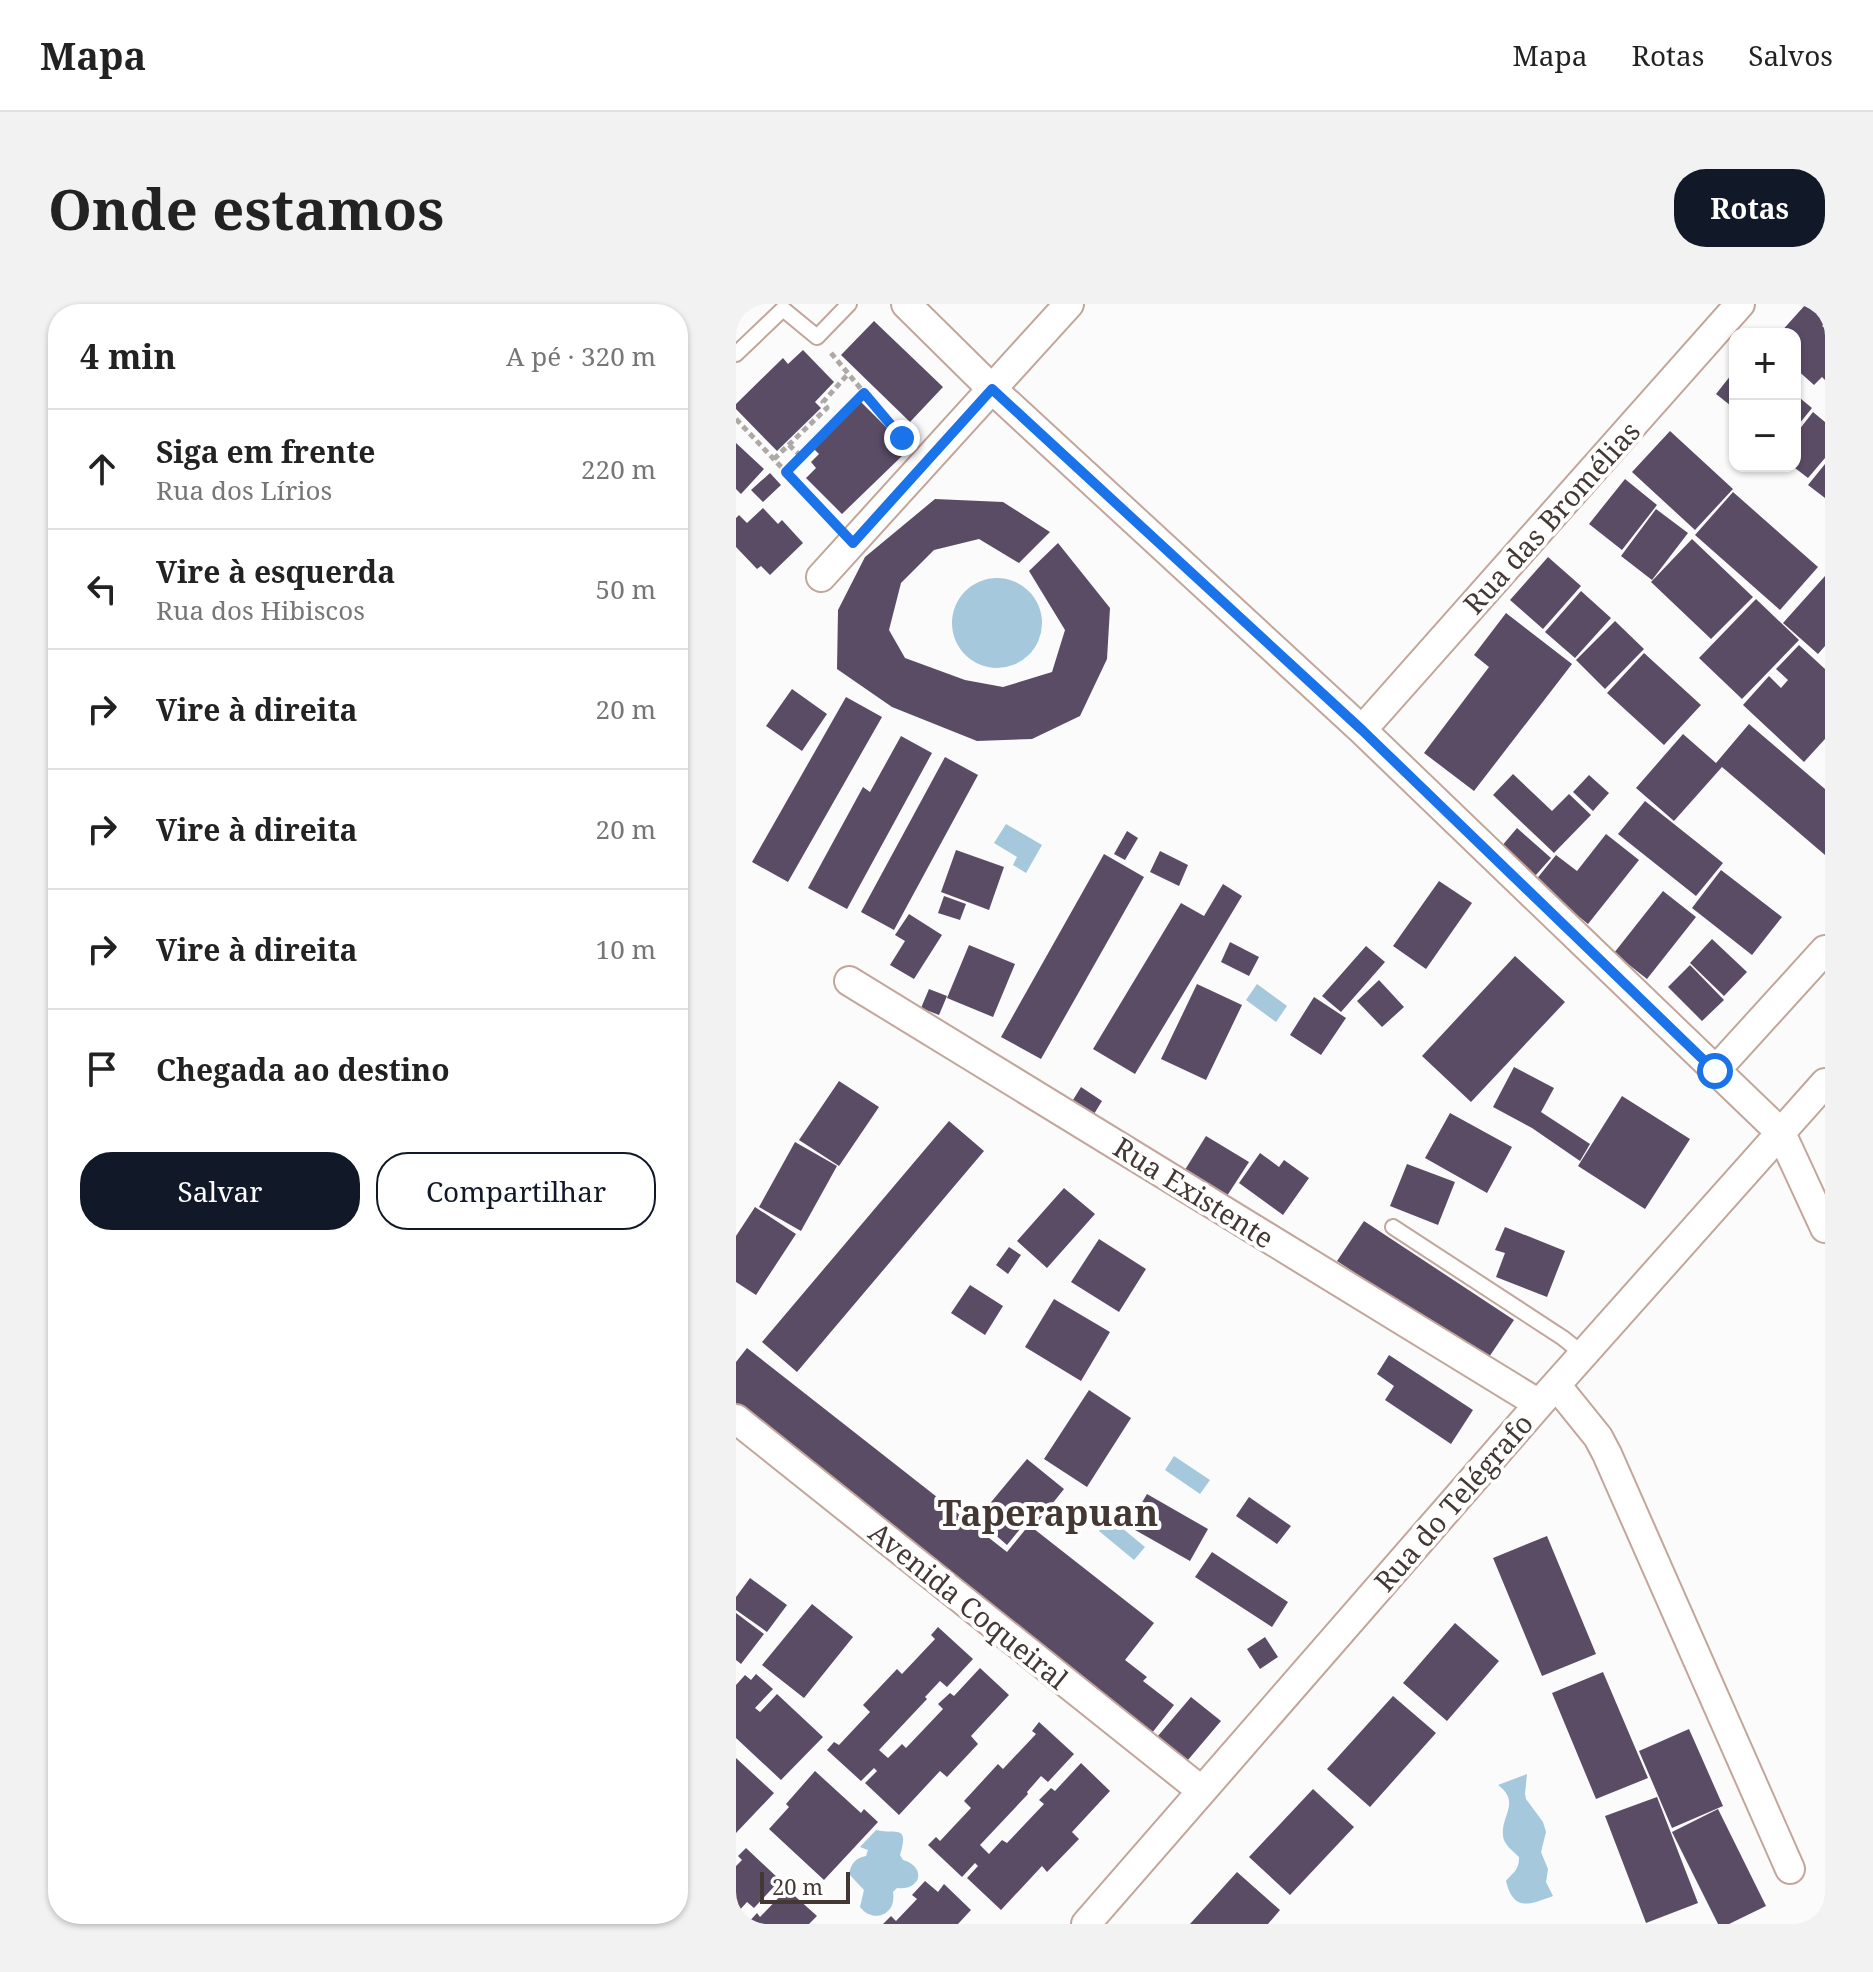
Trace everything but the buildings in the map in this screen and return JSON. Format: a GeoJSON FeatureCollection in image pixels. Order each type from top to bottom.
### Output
{"type":"FeatureCollection","features":[{"type":"Feature","properties":{"kind":"street"},"geometry":{"type":"LineString","coordinates":[[906,304],[992,389],[1362,730],[1781,1133],[1825,1228]]}},
{"type":"Feature","properties":{"kind":"street"},"geometry":{"type":"LineString","coordinates":[[821,577],[1069,304]]}},
{"type":"Feature","properties":{"kind":"street","name":"Rua das Bromélias"},"geometry":{"type":"LineString","coordinates":[[1362,730],[1740,304]]}},
{"type":"Feature","properties":{"kind":"street"},"geometry":{"type":"LineString","coordinates":[[1715,1071],[1825,950]]}},
{"type":"Feature","properties":{"kind":"street","name":"Rua Existente"},"geometry":{"type":"LineString","coordinates":[[849,981],[1548,1394],[1598,1437],[1790,1869]]}},
{"type":"Feature","properties":{"kind":"street","name":"Rua do Telégrafo"},"geometry":{"type":"LineString","coordinates":[[1086,1924],[1548,1394],[1825,1083]]}},
{"type":"Feature","properties":{"kind":"street","name":"Avenida Coqueiral"},"geometry":{"type":"LineString","coordinates":[[740,1432],[1202,1791]]}},
{"type":"Feature","properties":{"kind":"lane"},"geometry":{"type":"LineString","coordinates":[[736,354],[783,309],[817,337],[849,304]]}},
{"type":"Feature","properties":{"kind":"lane"},"geometry":{"type":"LineString","coordinates":[[1393,1227],[1563,1338],[1584,1355]]}},
{"type":"Feature","properties":{"kind":"path"},"geometry":{"type":"LineString","coordinates":[[817,337],[902,438]]}},
{"type":"Feature","properties":{"kind":"path"},"geometry":{"type":"LineString","coordinates":[[774,459],[827,408],[823,402],[848,374]]}},
{"type":"Feature","properties":{"kind":"path"},"geometry":{"type":"LineString","coordinates":[[786,472],[864,393]]}},
{"type":"Feature","properties":{"kind":"path"},"geometry":{"type":"LineString","coordinates":[[737,423],[853,543]]}},
{"type":"Feature","properties":{"kind":"path"},"geometry":{"type":"LineString","coordinates":[[789,445],[801,456]]}},
{"type":"Feature","properties":{"kind":"water"},"geometry":{"type":"Polygon","coordinates":[[[997,578],[1014,582],[1029,591],[1038,606],[1042,623],[1038,640],[1029,655],[1014,664],[997,668],[980,664],[965,655],[956,640],[952,623],[956,606],[965,591],[980,582],[997,578]]]}},
{"type":"Feature","properties":{"kind":"water"},"geometry":{"type":"Polygon","coordinates":[[[1006,824],[1042,845],[1026,873],[1013,865],[1017,857],[994,843],[1006,824]]]}},
{"type":"Feature","properties":{"kind":"water"},"geometry":{"type":"Polygon","coordinates":[[[1257,984],[1287,1006],[1276,1022],[1246,1000],[1257,984]]]}},
{"type":"Feature","properties":{"kind":"water"},"geometry":{"type":"Polygon","coordinates":[[[1174,1456],[1210,1480],[1200,1494],[1165,1470],[1174,1456]]]}},
{"type":"Feature","properties":{"kind":"water"},"geometry":{"type":"Polygon","coordinates":[[[1110,1518],[1145,1547],[1134,1560],[1099,1531],[1110,1518]]]}},
{"type":"Feature","properties":{"kind":"water"},"geometry":{"type":"Polygon","coordinates":[[[1527,1774],[1526,1799],[1543,1822],[1546,1832],[1541,1852],[1548,1869],[1546,1882],[1553,1896],[1524,1904],[1513,1898],[1506,1881],[1517,1868],[1519,1857],[1503,1838],[1509,1803],[1505,1791],[1498,1785],[1527,1774]]]}},
{"type":"Feature","properties":{"kind":"water"},"geometry":{"type":"Polygon","coordinates":[[[876,1830],[902,1834],[900,1855],[918,1873],[916,1882],[911,1886],[897,1888],[893,1892],[888,1911],[877,1916],[860,1907],[864,1890],[849,1874],[854,1862],[866,1856],[868,1850],[860,1847],[876,1830]]]}},
{"type":"Feature","properties":{"kind":"district","name":"Taperapuan"},"geometry":{"type":"Point","coordinates":[1048,1512]}},
{"type":"Feature","properties":{"kind":"route"},"geometry":{"type":"LineString","coordinates":[[902,438],[864,393],[786,472],[853,543],[992,389],[1362,730],[1715,1071]]}}]}
